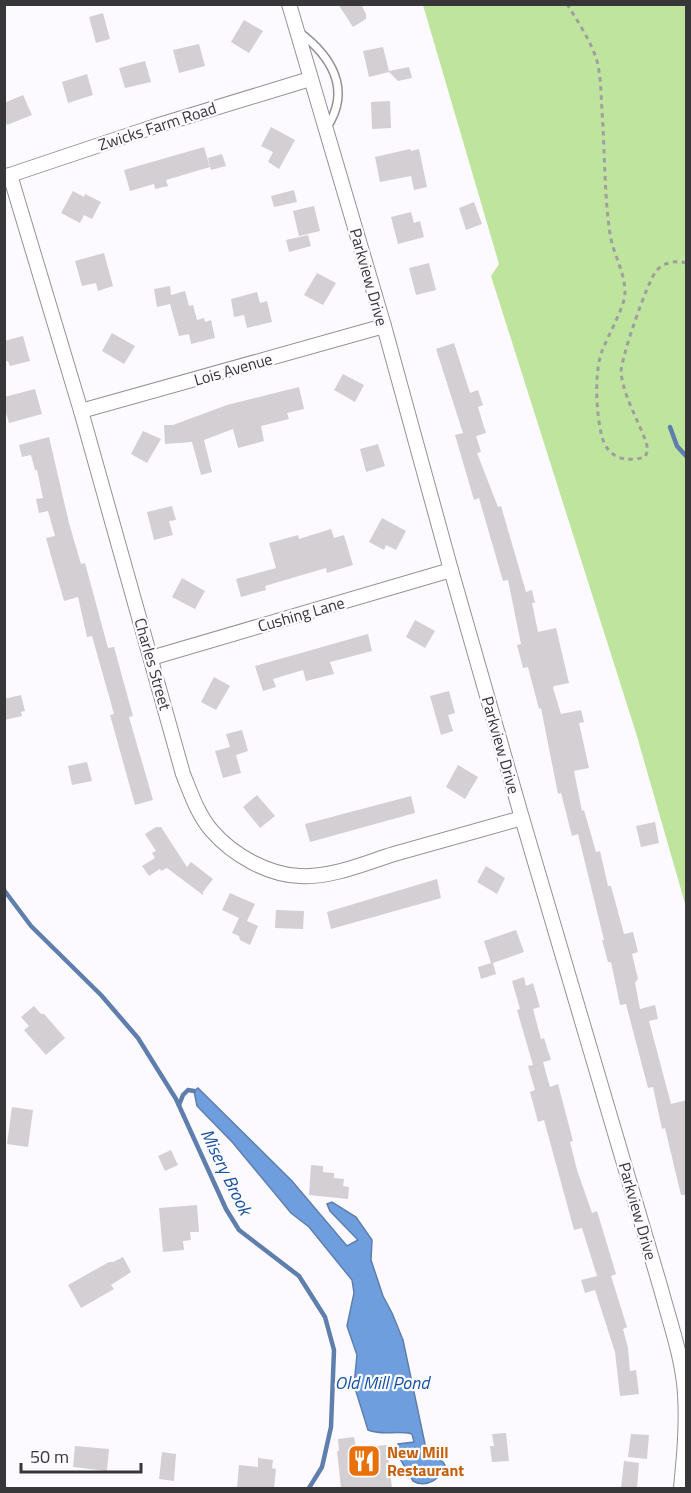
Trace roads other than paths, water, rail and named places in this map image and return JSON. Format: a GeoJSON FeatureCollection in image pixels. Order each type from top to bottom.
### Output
{"type":"FeatureCollection","features":[{"type":"Feature","properties":{"kind":"street","name":"Parkview Drive"},"geometry":{"type":"LineString","coordinates":[[289,4],[384,326],[522,818],[674,1337],[685,1394],[686,1426],[681,1488]]}},
{"type":"Feature","properties":{"kind":"street","name":"Zwicks Farm Road"},"geometry":{"type":"LineString","coordinates":[[7,176],[156,126],[310,79]]}},
{"type":"Feature","properties":{"kind":"street","name":"Charles Street"},"geometry":{"type":"LineString","coordinates":[[7,176],[81,411],[183,774],[193,800],[212,831],[255,864],[300,876],[316,875],[522,818]]}},
{"type":"Feature","properties":{"kind":"street","name":"Lois Avenue"},"geometry":{"type":"LineString","coordinates":[[81,411],[384,326]]}},
{"type":"Feature","properties":{"kind":"street","name":"Cushing Lane"},"geometry":{"type":"LineString","coordinates":[[151,658],[451,570]]}},
{"type":"Feature","properties":{"kind":"lane"},"geometry":{"type":"LineString","coordinates":[[296,30],[330,62],[338,83],[337,110],[325,129]]}},
{"type":"Feature","properties":{"kind":"water","name":"Old Mill Pond"},"geometry":{"type":"Polygon","coordinates":[[[198,1088],[292,1181],[347,1246],[358,1240],[330,1211],[327,1204],[332,1202],[356,1217],[372,1240],[371,1260],[383,1296],[403,1340],[425,1444],[424,1449],[445,1465],[441,1474],[433,1481],[423,1484],[413,1481],[399,1457],[398,1444],[414,1442],[412,1434],[379,1433],[368,1430],[354,1385],[357,1355],[347,1326],[354,1293],[352,1280],[309,1227],[291,1213],[233,1143],[197,1106],[194,1091],[198,1088]]]}},
{"type":"Feature","properties":{"kind":"waterway"},"geometry":{"type":"LineString","coordinates":[[670,427],[677,446],[686,456]]}},
{"type":"Feature","properties":{"kind":"waterway","name":"Misery Brook"},"geometry":{"type":"LineString","coordinates":[[4,890],[31,926],[101,995],[138,1038],[176,1099],[226,1209],[239,1230],[299,1276],[325,1317],[334,1350],[331,1427],[322,1467],[309,1488]]}},
{"type":"Feature","properties":{"kind":"waterway"},"geometry":{"type":"LineString","coordinates":[[179,1105],[188,1090],[194,1091]]}},
{"type":"Feature","properties":{"kind":"place","name":"New Mill Restaurant"},"geometry":{"type":"Point","coordinates":[364,1461]}}]}
